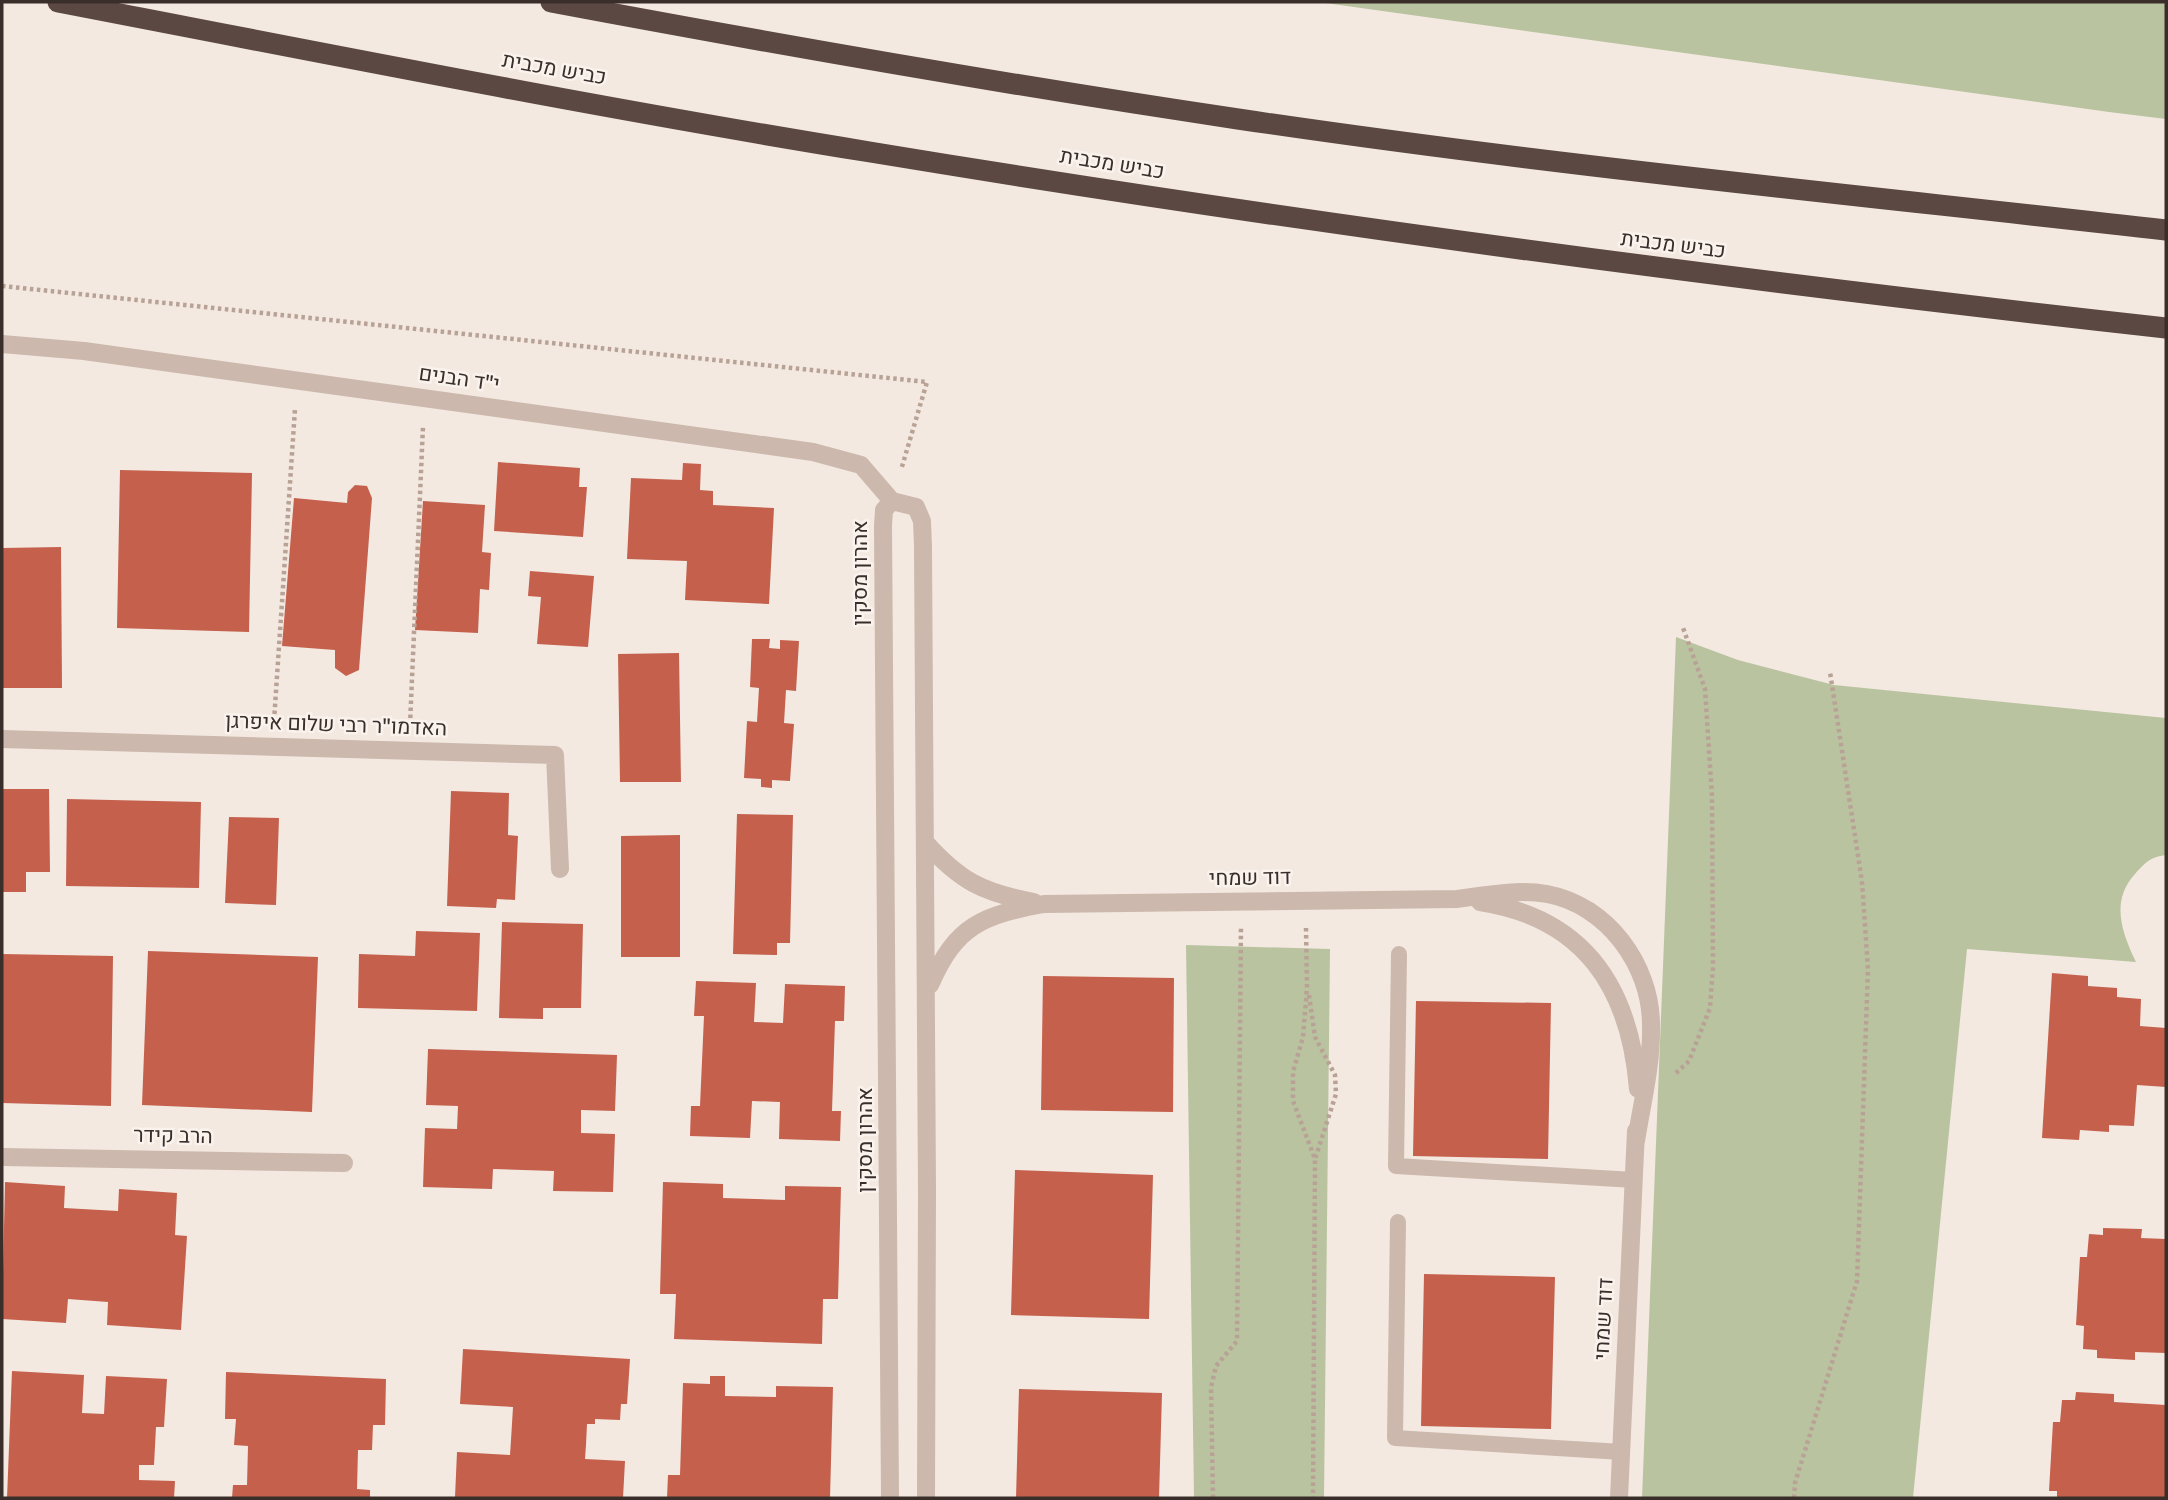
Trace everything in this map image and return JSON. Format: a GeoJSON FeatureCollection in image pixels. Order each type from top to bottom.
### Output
{"type":"FeatureCollection","features":[{"type":"Feature","properties":{"kind":"highway","name":"כביש מכבית"},"geometry":{"type":"LineString","coordinates":[[58,2],[868,152],[1342,226],[1716,276],[2166,328]]}},
{"type":"Feature","properties":{"kind":"highway"},"geometry":{"type":"LineString","coordinates":[[551,2],[1064,92],[1240,120],[1586,164],[2166,230]]}},
{"type":"Feature","properties":{"kind":"street","name":"י\"ד הבנים"},"geometry":{"type":"LineString","coordinates":[[2,344],[84,351],[813,452],[861,465],[892,501]]}},
{"type":"Feature","properties":{"kind":"street","name":"אהרון מסקין"},"geometry":{"type":"LineString","coordinates":[[890,1498],[883,526],[884,510],[892,501],[916,507],[922,521],[927,993],[926,1498]]}},
{"type":"Feature","properties":{"kind":"street","name":"האדמו\"ר רבי שלום איפרגן"},"geometry":{"type":"LineString","coordinates":[[2,739],[555,755],[560,869]]}},
{"type":"Feature","properties":{"kind":"street","name":"דוד שמחי"},"geometry":{"type":"LineString","coordinates":[[925,842],[966,881],[996,895],[1044,904]]}},
{"type":"Feature","properties":{"kind":"street","name":"דוד שמחי"},"geometry":{"type":"LineString","coordinates":[[927,993],[942,957],[960,936],[1001,912],[1044,904],[1457,899],[1508,893],[1545,894],[1573,900],[1598,917],[1621,940],[1640,971],[1650,1003],[1651,1024],[1650,1057],[1636,1141]]}},
{"type":"Feature","properties":{"kind":"street","name":"דוד שמחי"},"geometry":{"type":"LineString","coordinates":[[1457,899],[1498,905],[1554,929],[1592,959],[1610,981],[1622,1006],[1636,1066],[1636,1141],[1619,1498]]}},
{"type":"Feature","properties":{"kind":"street","name":"הרב קידר"},"geometry":{"type":"LineString","coordinates":[[2,1157],[344,1163]]}},
{"type":"Feature","properties":{"kind":"lane"},"geometry":{"type":"LineString","coordinates":[[1399,954],[1396,1167],[1634,1180]]}},
{"type":"Feature","properties":{"kind":"lane"},"geometry":{"type":"LineString","coordinates":[[1398,1222],[1395,1438],[1622,1452]]}},
{"type":"Feature","properties":{"kind":"path"},"geometry":{"type":"LineString","coordinates":[[2,286],[927,382],[892,501]]}},
{"type":"Feature","properties":{"kind":"path"},"geometry":{"type":"LineString","coordinates":[[272,746],[297,381]]}},
{"type":"Feature","properties":{"kind":"path"},"geometry":{"type":"LineString","coordinates":[[408,750],[424,398]]}},
{"type":"Feature","properties":{"kind":"path"},"geometry":{"type":"LineString","coordinates":[[1670,1078],[1689,1061],[1710,1008],[1713,967],[1712,796],[1705,689],[1682,625]]}},
{"type":"Feature","properties":{"kind":"path"},"geometry":{"type":"LineString","coordinates":[[1794,1498],[1857,1281],[1868,969],[1862,882],[1830,672]]}},
{"type":"Feature","properties":{"kind":"path"},"geometry":{"type":"LineString","coordinates":[[1306,901],[1307,988],[1303,1037],[1293,1072],[1293,1101],[1315,1159]]}},
{"type":"Feature","properties":{"kind":"path"},"geometry":{"type":"LineString","coordinates":[[1213,1498],[1211,1387],[1216,1366],[1237,1341],[1241,902]]}},
{"type":"Feature","properties":{"kind":"path"},"geometry":{"type":"LineString","coordinates":[[1307,988],[1315,1037],[1335,1075],[1336,1094],[1315,1159],[1313,1498]]}},
{"type":"Feature","properties":{"kind":"green space"},"geometry":{"type":"Polygon","coordinates":[[[1318,2],[2166,2],[2166,119],[2109,112],[1318,2]]]}},
{"type":"Feature","properties":{"kind":"green space"},"geometry":{"type":"Polygon","coordinates":[[[1676,637],[1738,660],[1834,685],[2166,718],[2166,855],[2149,861],[2135,874],[2127,884],[2121,906],[2123,929],[2136,962],[1967,949],[1913,1498],[1642,1498],[1676,637]]]}},
{"type":"Feature","properties":{"kind":"green space"},"geometry":{"type":"Polygon","coordinates":[[[1186,945],[1330,949],[1324,1498],[1194,1498],[1186,945]]]}},
{"type":"Feature","properties":{"kind":"building"},"geometry":{"type":"Polygon","coordinates":[[[498,462],[580,468],[579,487],[587,487],[583,537],[494,531],[498,462]]]}},
{"type":"Feature","properties":{"kind":"building"},"geometry":{"type":"Polygon","coordinates":[[[683,463],[701,464],[700,490],[713,491],[713,505],[774,508],[769,604],[685,600],[687,561],[627,559],[631,478],[682,480],[683,463]]]}},
{"type":"Feature","properties":{"kind":"building"},"geometry":{"type":"Polygon","coordinates":[[[120,470],[252,473],[249,632],[117,628],[120,470]]]}},
{"type":"Feature","properties":{"kind":"building"},"geometry":{"type":"Polygon","coordinates":[[[355,485],[367,486],[372,498],[359,670],[346,676],[335,668],[335,650],[282,646],[294,498],[347,503],[348,492],[355,485]]]}},
{"type":"Feature","properties":{"kind":"building"},"geometry":{"type":"Polygon","coordinates":[[[423,501],[485,505],[482,552],[491,553],[489,590],[480,589],[478,633],[415,630],[423,501]]]}},
{"type":"Feature","properties":{"kind":"building"},"geometry":{"type":"Polygon","coordinates":[[[61,547],[62,688],[2,688],[2,548],[61,547]]]}},
{"type":"Feature","properties":{"kind":"building"},"geometry":{"type":"Polygon","coordinates":[[[530,571],[594,576],[588,647],[537,644],[541,597],[528,596],[530,571]]]}},
{"type":"Feature","properties":{"kind":"building"},"geometry":{"type":"Polygon","coordinates":[[[752,639],[770,639],[769,648],[780,649],[780,640],[799,641],[796,691],[786,690],[784,723],[794,724],[790,781],[772,780],[772,788],[761,787],[761,779],[744,778],[747,721],[757,722],[759,688],[750,687],[752,639]]]}},
{"type":"Feature","properties":{"kind":"building"},"geometry":{"type":"Polygon","coordinates":[[[679,653],[681,782],[620,782],[618,654],[679,653]]]}},
{"type":"Feature","properties":{"kind":"building"},"geometry":{"type":"Polygon","coordinates":[[[2,789],[49,789],[50,872],[26,872],[26,892],[2,892],[2,789]]]}},
{"type":"Feature","properties":{"kind":"building"},"geometry":{"type":"Polygon","coordinates":[[[451,791],[509,793],[508,835],[518,836],[515,900],[497,899],[496,908],[447,906],[451,791]]]}},
{"type":"Feature","properties":{"kind":"building"},"geometry":{"type":"Polygon","coordinates":[[[67,799],[201,802],[199,888],[66,886],[67,799]]]}},
{"type":"Feature","properties":{"kind":"building"},"geometry":{"type":"Polygon","coordinates":[[[737,814],[793,815],[790,943],[777,943],[777,955],[733,954],[737,814]]]}},
{"type":"Feature","properties":{"kind":"building"},"geometry":{"type":"Polygon","coordinates":[[[229,817],[279,818],[276,905],[225,903],[229,817]]]}},
{"type":"Feature","properties":{"kind":"building"},"geometry":{"type":"Polygon","coordinates":[[[680,835],[680,957],[621,957],[621,836],[680,835]]]}},
{"type":"Feature","properties":{"kind":"building"},"geometry":{"type":"Polygon","coordinates":[[[502,922],[583,924],[581,1008],[543,1008],[543,1019],[499,1018],[502,922]]]}},
{"type":"Feature","properties":{"kind":"building"},"geometry":{"type":"Polygon","coordinates":[[[416,931],[480,933],[477,1011],[358,1008],[359,954],[415,956],[416,931]]]}},
{"type":"Feature","properties":{"kind":"building"},"geometry":{"type":"Polygon","coordinates":[[[148,951],[318,957],[312,1112],[142,1105],[148,951]]]}},
{"type":"Feature","properties":{"kind":"building"},"geometry":{"type":"Polygon","coordinates":[[[2,954],[113,956],[111,1106],[2,1103],[2,954]]]}},
{"type":"Feature","properties":{"kind":"building"},"geometry":{"type":"Polygon","coordinates":[[[2052,973],[2088,976],[2088,986],[2117,988],[2117,997],[2141,999],[2140,1026],[2166,1028],[2166,1087],[2137,1085],[2134,1126],[2109,1125],[2109,1132],[2080,1130],[2079,1140],[2042,1138],[2052,973]]]}},
{"type":"Feature","properties":{"kind":"building"},"geometry":{"type":"Polygon","coordinates":[[[1043,976],[1174,978],[1173,1112],[1041,1110],[1043,976]]]}},
{"type":"Feature","properties":{"kind":"building"},"geometry":{"type":"Polygon","coordinates":[[[696,981],[756,983],[754,1022],[783,1023],[785,984],[845,986],[844,1021],[835,1021],[832,1111],[841,1111],[840,1141],[779,1139],[780,1102],[752,1101],[750,1138],[690,1136],[691,1106],[700,1106],[704,1016],[694,1016],[696,981]]]}},
{"type":"Feature","properties":{"kind":"building"},"geometry":{"type":"Polygon","coordinates":[[[1416,1001],[1551,1003],[1548,1159],[1413,1156],[1416,1001]]]}},
{"type":"Feature","properties":{"kind":"building"},"geometry":{"type":"Polygon","coordinates":[[[428,1049],[617,1055],[615,1111],[581,1110],[581,1133],[615,1134],[613,1192],[553,1191],[554,1171],[493,1169],[492,1189],[423,1187],[425,1128],[457,1129],[458,1106],[426,1105],[428,1049]]]}},
{"type":"Feature","properties":{"kind":"building"},"geometry":{"type":"Polygon","coordinates":[[[1015,1170],[1153,1175],[1149,1319],[1011,1315],[1015,1170]]]}},
{"type":"Feature","properties":{"kind":"building"},"geometry":{"type":"Polygon","coordinates":[[[5,1182],[65,1186],[64,1208],[118,1211],[119,1189],[177,1193],[175,1235],[187,1236],[181,1330],[107,1325],[108,1302],[68,1299],[66,1323],[2,1319],[5,1182]]]}},
{"type":"Feature","properties":{"kind":"building"},"geometry":{"type":"Polygon","coordinates":[[[663,1182],[723,1184],[723,1198],[785,1200],[785,1186],[841,1187],[838,1299],[823,1299],[822,1344],[674,1339],[676,1294],[660,1294],[663,1182]]]}},
{"type":"Feature","properties":{"kind":"building"},"geometry":{"type":"Polygon","coordinates":[[[2103,1228],[2142,1229],[2141,1238],[2166,1239],[2166,1353],[2135,1352],[2135,1360],[2097,1358],[2097,1350],[2083,1349],[2084,1326],[2076,1325],[2080,1257],[2087,1257],[2089,1234],[2103,1235],[2103,1228]]]}},
{"type":"Feature","properties":{"kind":"building"},"geometry":{"type":"Polygon","coordinates":[[[1424,1274],[1555,1277],[1551,1429],[1421,1426],[1424,1274]]]}},
{"type":"Feature","properties":{"kind":"building"},"geometry":{"type":"Polygon","coordinates":[[[463,1349],[630,1359],[627,1404],[621,1404],[620,1420],[595,1419],[595,1424],[587,1424],[585,1459],[625,1461],[623,1498],[455,1497],[457,1452],[510,1455],[513,1407],[460,1404],[463,1349]]]}},
{"type":"Feature","properties":{"kind":"building"},"geometry":{"type":"Polygon","coordinates":[[[12,1371],[84,1375],[82,1413],[104,1414],[106,1376],[167,1379],[164,1427],[156,1427],[154,1465],[139,1465],[139,1480],[175,1481],[174,1498],[7,1498],[12,1371]]]}},
{"type":"Feature","properties":{"kind":"building"},"geometry":{"type":"Polygon","coordinates":[[[226,1372],[386,1379],[385,1425],[373,1425],[372,1450],[358,1450],[357,1489],[370,1490],[370,1498],[232,1498],[233,1485],[247,1485],[248,1446],[234,1445],[236,1419],[225,1419],[226,1372]]]}},
{"type":"Feature","properties":{"kind":"building"},"geometry":{"type":"Polygon","coordinates":[[[710,1376],[725,1376],[725,1396],[776,1397],[776,1386],[833,1387],[830,1498],[667,1498],[668,1475],[680,1475],[683,1383],[710,1384],[710,1376]]]}},
{"type":"Feature","properties":{"kind":"building"},"geometry":{"type":"Polygon","coordinates":[[[1019,1389],[1162,1393],[1159,1498],[1016,1498],[1019,1389]]]}},
{"type":"Feature","properties":{"kind":"building"},"geometry":{"type":"Polygon","coordinates":[[[2076,1392],[2114,1394],[2114,1402],[2166,1405],[2166,1498],[2057,1498],[2057,1491],[2049,1491],[2053,1422],[2060,1422],[2062,1400],[2075,1400],[2076,1392]]]}}]}
